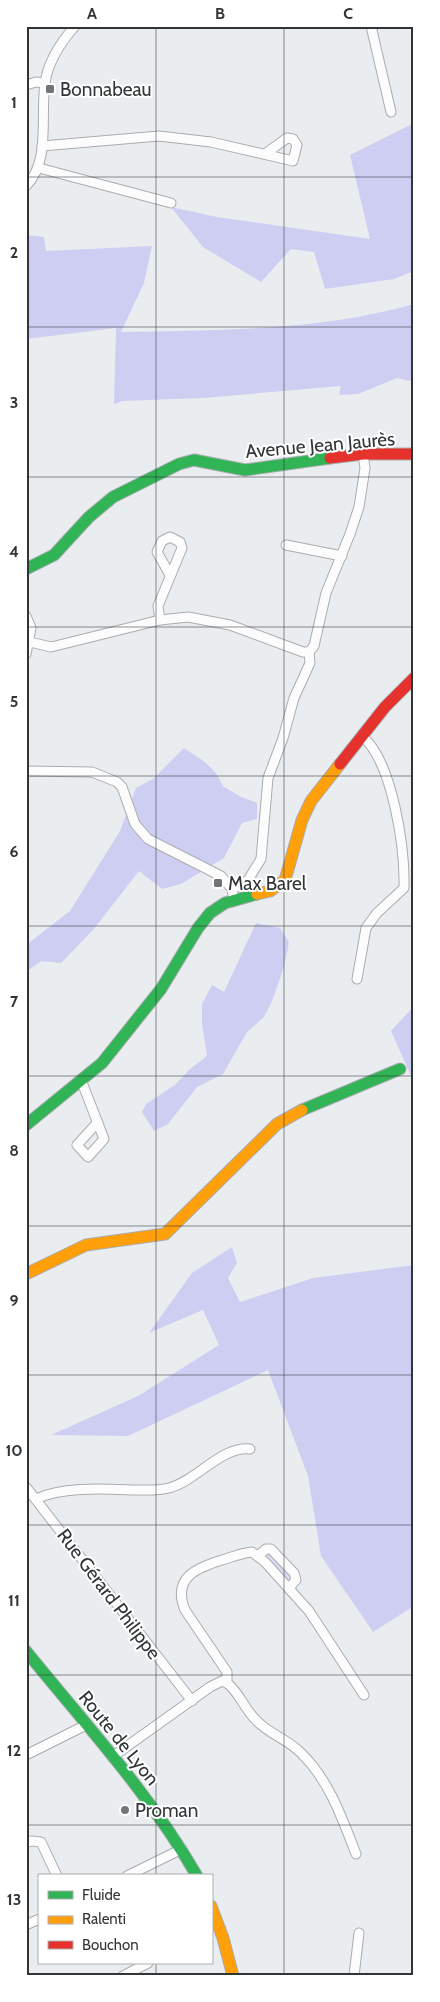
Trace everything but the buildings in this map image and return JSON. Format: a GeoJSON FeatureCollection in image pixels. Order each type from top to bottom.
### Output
{"type":"FeatureCollection","features":[{"type":"Feature","properties":{"kind":"street"},"geometry":{"type":"LineString","coordinates":[[26,186],[39,168],[45,83],[54,57],[75,26]]}},
{"type":"Feature","properties":{"kind":"street"},"geometry":{"type":"LineString","coordinates":[[371,26],[391,112]]}},
{"type":"Feature","properties":{"kind":"street"},"geometry":{"type":"LineString","coordinates":[[26,85],[36,82],[45,83]]}},
{"type":"Feature","properties":{"kind":"street"},"geometry":{"type":"LineString","coordinates":[[42,146],[159,136],[211,142],[265,154]]}},
{"type":"Feature","properties":{"kind":"street"},"geometry":{"type":"LineString","coordinates":[[39,168],[171,203]]}},
{"type":"Feature","properties":{"kind":"street","name":"Avenue Jean Jaurès"},"geometry":{"type":"LineString","coordinates":[[26,570],[54,554],[90,517],[113,497],[179,464],[194,460],[235,470],[252,470],[382,452],[414,454]]}},
{"type":"Feature","properties":{"kind":"street"},"geometry":{"type":"LineString","coordinates":[[41,646],[51,647],[176,617],[217,621],[303,652],[308,652],[314,646],[326,593],[342,556],[359,507],[365,468],[363,454]]}},
{"type":"Feature","properties":{"kind":"street"},"geometry":{"type":"LineString","coordinates":[[286,545],[342,556]]}},
{"type":"Feature","properties":{"kind":"street"},"geometry":{"type":"LineString","coordinates":[[160,620],[158,606],[170,576]]}},
{"type":"Feature","properties":{"kind":"street"},"geometry":{"type":"LineString","coordinates":[[26,616],[31,628],[30,642],[26,654]]}},
{"type":"Feature","properties":{"kind":"street"},"geometry":{"type":"LineString","coordinates":[[30,642],[50,652],[59,652]]}},
{"type":"Feature","properties":{"kind":"street"},"geometry":{"type":"LineString","coordinates":[[232,889],[248,880],[261,859],[268,778],[283,738],[294,698],[310,663],[308,652]]}},
{"type":"Feature","properties":{"kind":"street"},"geometry":{"type":"LineString","coordinates":[[26,1125],[102,1063],[160,989],[204,919],[216,908],[270,891],[285,880],[302,820],[311,801],[385,707],[414,678]]}},
{"type":"Feature","properties":{"kind":"street"},"geometry":{"type":"LineString","coordinates":[[357,979],[366,928],[377,913],[404,888],[405,880],[401,834],[393,800],[382,765],[374,749],[362,736]]}},
{"type":"Feature","properties":{"kind":"street"},"geometry":{"type":"LineString","coordinates":[[26,771],[92,772],[117,782],[122,787],[135,824],[144,836],[221,876],[232,889],[234,901]]}},
{"type":"Feature","properties":{"kind":"street"},"geometry":{"type":"LineString","coordinates":[[26,1274],[86,1245],[165,1234],[178,1224],[277,1124],[314,1104],[400,1069]]}},
{"type":"Feature","properties":{"kind":"street"},"geometry":{"type":"LineString","coordinates":[[80,1081],[98,1122]]}},
{"type":"Feature","properties":{"kind":"street"},"geometry":{"type":"LineString","coordinates":[[36,1499],[56,1493],[101,1489],[157,1490],[170,1488],[188,1480],[235,1449],[250,1449]]}},
{"type":"Feature","properties":{"kind":"street","name":"Rue Gérard Philippe"},"geometry":{"type":"LineString","coordinates":[[26,1487],[192,1701]]}},
{"type":"Feature","properties":{"kind":"street"},"geometry":{"type":"LineString","coordinates":[[259,1555],[266,1549],[271,1549],[294,1573],[296,1580],[289,1588]]}},
{"type":"Feature","properties":{"kind":"street"},"geometry":{"type":"LineString","coordinates":[[356,1854],[338,1809],[317,1771],[300,1751],[272,1735],[254,1719],[227,1683],[227,1672],[185,1610],[182,1602],[182,1586],[187,1577],[198,1567],[247,1553],[259,1555],[309,1611],[364,1695]]}},
{"type":"Feature","properties":{"kind":"street","name":"Route de Lyon"},"geometry":{"type":"LineString","coordinates":[[26,1651],[153,1807],[182,1849],[196,1874]]}},
{"type":"Feature","properties":{"kind":"street"},"geometry":{"type":"LineString","coordinates":[[112,1757],[219,1682],[227,1683]]}},
{"type":"Feature","properties":{"kind":"street"},"geometry":{"type":"LineString","coordinates":[[26,1755],[86,1725]]}},
{"type":"Feature","properties":{"kind":"street"},"geometry":{"type":"LineString","coordinates":[[26,1843],[31,1841],[41,1842],[56,1874]]}},
{"type":"Feature","properties":{"kind":"street"},"geometry":{"type":"LineString","coordinates":[[131,1874],[182,1849]]}},
{"type":"Feature","properties":{"kind":"street"},"geometry":{"type":"LineString","coordinates":[[212,1911],[216,1931],[233,1976]]}},
{"type":"Feature","properties":{"kind":"street"},"geometry":{"type":"LineString","coordinates":[[26,1925],[38,1919]]}},
{"type":"Feature","properties":{"kind":"street"},"geometry":{"type":"LineString","coordinates":[[354,1976],[359,1934]]}},
{"type":"Feature","properties":{"kind":"street"},"geometry":{"type":"LineString","coordinates":[[123,1976],[146,1964]]}},
{"type":"Feature","properties":{"kind":"shaded area"},"geometry":{"type":"Polygon","coordinates":[[[414,123],[414,271],[394,279],[325,289],[314,252],[291,249],[261,282],[203,247],[171,207],[217,217],[370,239],[350,155],[414,123]]]}},
{"type":"Feature","properties":{"kind":"shaded area"},"geometry":{"type":"Polygon","coordinates":[[[26,235],[44,237],[46,251],[152,246],[144,283],[121,332],[232,329],[305,324],[378,313],[414,304],[414,382],[397,378],[358,394],[339,395],[341,386],[203,398],[123,401],[114,404],[116,328],[26,339],[26,235]]]}},
{"type":"Feature","properties":{"kind":"shaded area"},"geometry":{"type":"Polygon","coordinates":[[[184,748],[205,762],[216,773],[223,786],[239,796],[257,803],[257,819],[242,823],[224,858],[181,884],[162,889],[139,871],[93,930],[61,963],[41,961],[26,972],[26,945],[70,911],[120,831],[136,788],[153,779],[184,748]]]}},
{"type":"Feature","properties":{"kind":"shaded area"},"geometry":{"type":"Polygon","coordinates":[[[256,923],[280,928],[289,942],[284,967],[271,1004],[263,1018],[247,1032],[223,1074],[197,1087],[168,1124],[154,1131],[142,1112],[146,1104],[175,1085],[189,1070],[207,1056],[202,1025],[202,1004],[212,985],[224,992],[256,923]]]}},
{"type":"Feature","properties":{"kind":"shaded area"},"geometry":{"type":"Polygon","coordinates":[[[414,1006],[414,1083],[391,1031],[414,1006]]]}},
{"type":"Feature","properties":{"kind":"shaded area"},"geometry":{"type":"Polygon","coordinates":[[[232,1247],[237,1263],[228,1278],[240,1302],[313,1278],[414,1265],[414,1606],[373,1632],[321,1556],[308,1476],[268,1370],[128,1436],[51,1435],[138,1396],[219,1345],[203,1310],[149,1333],[192,1273],[232,1247]]]}},
{"type":"Feature","properties":{"kind":"shaded area"},"geometry":{"type":"Polygon","coordinates":[[[267,1553],[270,1553],[292,1577],[291,1581],[287,1582],[268,1560],[267,1553]]]}},
{"type":"Feature","properties":{"kind":"traffic: fast"},"geometry":{"type":"LineString","coordinates":[[26,569],[54,555],[89,517],[113,497],[179,464],[194,460],[245,470],[330,458]]}},
{"type":"Feature","properties":{"kind":"traffic: fast"},"geometry":{"type":"LineString","coordinates":[[26,1125],[102,1063],[161,989],[198,928],[210,913],[225,903],[257,894]]}},
{"type":"Feature","properties":{"kind":"traffic: fast"},"geometry":{"type":"LineString","coordinates":[[302,1110],[400,1069]]}},
{"type":"Feature","properties":{"kind":"traffic: fast"},"geometry":{"type":"LineString","coordinates":[[26,1651],[138,1788],[179,1846],[196,1874]]}},
{"type":"Feature","properties":{"kind":"traffic: slow"},"geometry":{"type":"LineString","coordinates":[[257,894],[270,891],[285,880],[302,820],[311,801],[340,764]]}},
{"type":"Feature","properties":{"kind":"traffic: slow"},"geometry":{"type":"LineString","coordinates":[[26,1274],[86,1245],[165,1234],[277,1124],[302,1110]]}},
{"type":"Feature","properties":{"kind":"traffic: slow"},"geometry":{"type":"LineString","coordinates":[[212,1909],[223,1938],[233,1976]]}},
{"type":"Feature","properties":{"kind":"traffic: jam"},"geometry":{"type":"LineString","coordinates":[[330,458],[363,454],[414,454]]}},
{"type":"Feature","properties":{"kind":"traffic: jam"},"geometry":{"type":"LineString","coordinates":[[340,764],[385,707],[414,678]]}},
{"type":"Feature","properties":{"kind":"place","name":"Bonnabeau"},"geometry":{"type":"Point","coordinates":[50,89]}},
{"type":"Feature","properties":{"kind":"place","name":"Max Barel"},"geometry":{"type":"Point","coordinates":[218,883]}},
{"type":"Feature","properties":{"kind":"place","name":"Proman"},"geometry":{"type":"Point","coordinates":[125,1810]}}]}
